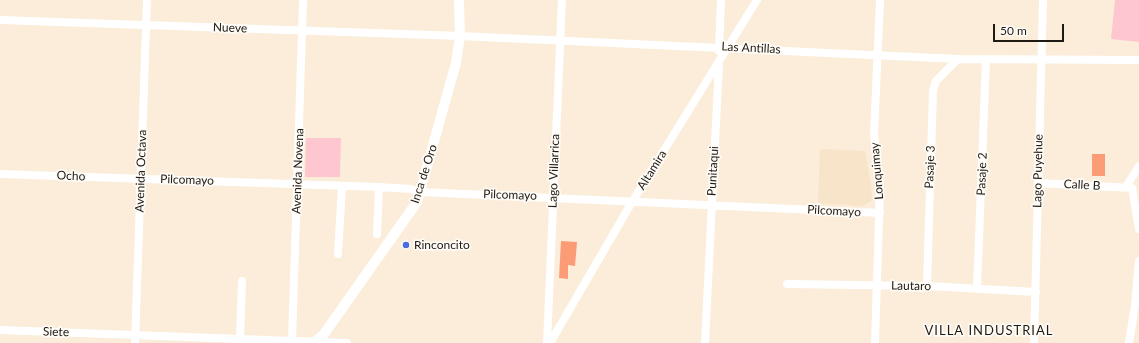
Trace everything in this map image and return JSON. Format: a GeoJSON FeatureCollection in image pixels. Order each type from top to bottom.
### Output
{"type":"FeatureCollection","features":[{"type":"Feature","properties":{"kind":"street","name":"Avenida Octava"},"geometry":{"type":"LineString","coordinates":[[135,339],[148,0]]}},
{"type":"Feature","properties":{"kind":"street","name":"Avenida Novena"},"geometry":{"type":"LineString","coordinates":[[292,341],[303,0]]}},
{"type":"Feature","properties":{"kind":"street","name":"Inca de Oro"},"geometry":{"type":"LineString","coordinates":[[314,342],[324,334],[417,202],[456,63],[460,36],[458,0]]}},
{"type":"Feature","properties":{"kind":"street","name":"Lago Villarrica"},"geometry":{"type":"LineString","coordinates":[[547,343],[562,0]]}},
{"type":"Feature","properties":{"kind":"street","name":"Punitaqui"},"geometry":{"type":"LineString","coordinates":[[706,343],[719,64],[723,47],[721,0]]}},
{"type":"Feature","properties":{"kind":"street"},"geometry":{"type":"LineString","coordinates":[[723,47],[757,0]]}},
{"type":"Feature","properties":{"kind":"street","name":"Lonquimay"},"geometry":{"type":"LineString","coordinates":[[875,343],[880,187],[874,134],[880,0]]}},
{"type":"Feature","properties":{"kind":"street","name":"Lago Puyehue"},"geometry":{"type":"LineString","coordinates":[[1034,343],[1043,0]]}},
{"type":"Feature","properties":{"kind":"street","name":"Nueve"},"geometry":{"type":"LineString","coordinates":[[0,20],[460,36]]}},
{"type":"Feature","properties":{"kind":"street","name":"Las Antillas"},"geometry":{"type":"LineString","coordinates":[[460,36],[958,59],[1139,60]]}},
{"type":"Feature","properties":{"kind":"street","name":"Pasaje 3"},"geometry":{"type":"LineString","coordinates":[[927,286],[933,87],[936,81],[958,59]]}},
{"type":"Feature","properties":{"kind":"street","name":"Pasaje 2"},"geometry":{"type":"LineString","coordinates":[[977,289],[986,59]]}},
{"type":"Feature","properties":{"kind":"street","name":"Altamira"},"geometry":{"type":"LineString","coordinates":[[550,343],[632,202],[719,64]]}},
{"type":"Feature","properties":{"kind":"street"},"geometry":{"type":"LineString","coordinates":[[1139,166],[1126,187],[1132,188],[1139,229]]}},
{"type":"Feature","properties":{"kind":"street","name":"Ocho"},"geometry":{"type":"LineString","coordinates":[[0,174],[141,178]]}},
{"type":"Feature","properties":{"kind":"street","name":"Pilcomayo"},"geometry":{"type":"LineString","coordinates":[[141,178],[379,187],[411,189],[420,192],[880,213]]}},
{"type":"Feature","properties":{"kind":"street","name":"Calle B"},"geometry":{"type":"LineString","coordinates":[[1038,184],[1126,187]]}},
{"type":"Feature","properties":{"kind":"street"},"geometry":{"type":"LineString","coordinates":[[338,254],[342,186]]}},
{"type":"Feature","properties":{"kind":"street"},"geometry":{"type":"LineString","coordinates":[[377,234],[379,187]]}},
{"type":"Feature","properties":{"kind":"street"},"geometry":{"type":"LineString","coordinates":[[1129,343],[1135,305],[1139,261]]}},
{"type":"Feature","properties":{"kind":"street"},"geometry":{"type":"LineString","coordinates":[[240,340],[242,281]]}},
{"type":"Feature","properties":{"kind":"street","name":"Lautaro"},"geometry":{"type":"LineString","coordinates":[[787,284],[927,286],[1036,292]]}},
{"type":"Feature","properties":{"kind":"street","name":"Siete"},"geometry":{"type":"LineString","coordinates":[[0,330],[135,339],[347,343]]}},
{"type":"Feature","properties":{"kind":"shaded area"},"geometry":{"type":"Polygon","coordinates":[[[1115,0],[1139,0],[1139,42],[1111,39],[1115,0]]]}},
{"type":"Feature","properties":{"kind":"shaded area"},"geometry":{"type":"Polygon","coordinates":[[[306,138],[341,138],[340,177],[305,177],[306,138]]]}},
{"type":"Feature","properties":{"kind":"shaded area"},"geometry":{"type":"Polygon","coordinates":[[[820,149],[865,151],[871,185],[872,199],[870,202],[862,206],[818,203],[820,149]]]}},
{"type":"Feature","properties":{"kind":"building"},"geometry":{"type":"Polygon","coordinates":[[[1092,154],[1105,154],[1105,176],[1092,176],[1092,154]]]}},
{"type":"Feature","properties":{"kind":"building"},"geometry":{"type":"Polygon","coordinates":[[[561,241],[577,242],[575,266],[568,265],[568,279],[559,278],[561,241]]]}},
{"type":"Feature","properties":{"kind":"place","name":"Rinconcito"},"geometry":{"type":"Point","coordinates":[406,245]}},
{"type":"Feature","properties":{"kind":"district","name":"VILLA INDUSTRIAL"},"geometry":{"type":"Point","coordinates":[989,331]}}]}
